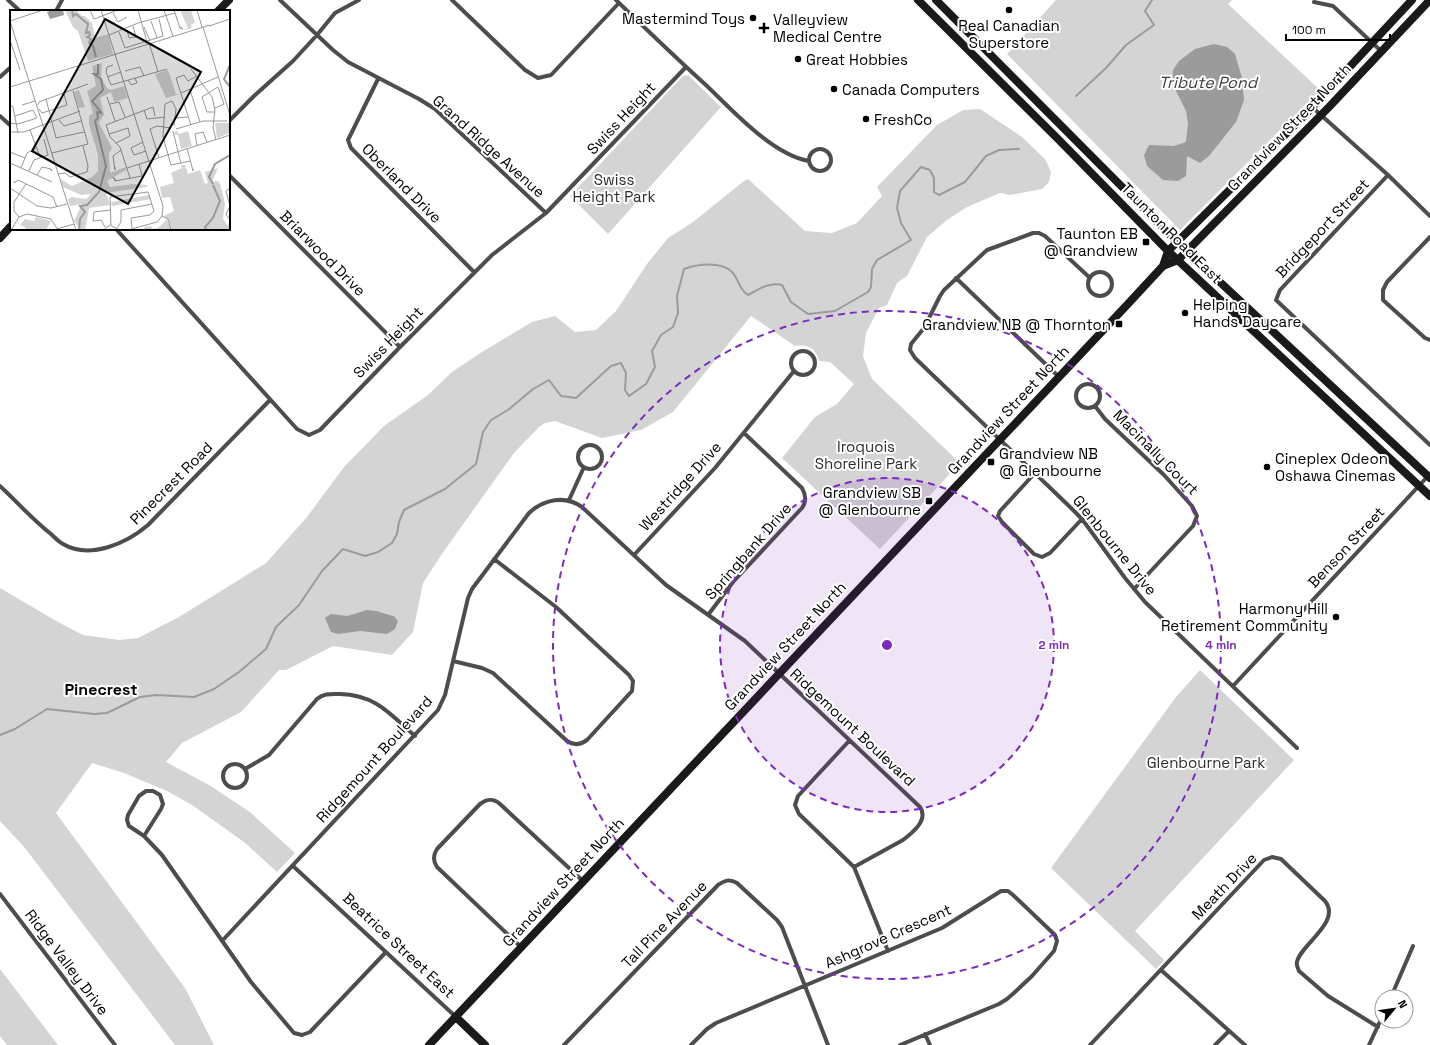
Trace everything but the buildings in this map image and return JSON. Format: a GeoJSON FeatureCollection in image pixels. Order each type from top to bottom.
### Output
{"type":"FeatureCollection","features":[{"type":"Feature","properties":{"kind":"street"},"geometry":{"type":"LineString","coordinates":[[8,0],[19,10]]}},
{"type":"Feature","properties":{"kind":"street"},"geometry":{"type":"LineString","coordinates":[[57,10],[62,0]]}},
{"type":"Feature","properties":{"kind":"street"},"geometry":{"type":"LineString","coordinates":[[219,10],[229,0]]}},
{"type":"Feature","properties":{"kind":"street","name":"Grand Ridge Avenue"},"geometry":{"type":"LineString","coordinates":[[280,0],[348,62],[435,109],[546,213]]}},
{"type":"Feature","properties":{"kind":"street"},"geometry":{"type":"LineString","coordinates":[[230,120],[293,61],[318,35],[335,13],[359,0]]}},
{"type":"Feature","properties":{"kind":"street"},"geometry":{"type":"LineString","coordinates":[[452,0],[525,70],[538,78],[550,75],[618,1],[686,67],[770,143],[790,155],[809,161]]}},
{"type":"Feature","properties":{"kind":"street","name":"Taunton Road East"},"geometry":{"type":"LineString","coordinates":[[918,0],[1168,251],[1430,496]]}},
{"type":"Feature","properties":{"kind":"street","name":"Taunton Road East"},"geometry":{"type":"LineString","coordinates":[[936,0],[1177,242],[1429,477]]}},
{"type":"Feature","properties":{"kind":"street","name":"Grandview Street North"},"geometry":{"type":"LineString","coordinates":[[429,1045],[1162,266],[1168,251],[1312,107],[1412,0]]}},
{"type":"Feature","properties":{"kind":"street","name":"Grandview Street North"},"geometry":{"type":"LineString","coordinates":[[1162,266],[1178,260],[1186,250],[1321,115],[1430,0]]}},
{"type":"Feature","properties":{"kind":"street"},"geometry":{"type":"LineString","coordinates":[[1314,2],[1333,6],[1382,51]]}},
{"type":"Feature","properties":{"kind":"street"},"geometry":{"type":"LineString","coordinates":[[1398,15],[1408,24]]}},
{"type":"Feature","properties":{"kind":"street","name":"Swiss Height"},"geometry":{"type":"LineString","coordinates":[[117,230],[297,429],[309,435],[320,430],[492,255],[546,213],[686,67]]}},
{"type":"Feature","properties":{"kind":"street"},"geometry":{"type":"LineString","coordinates":[[0,77],[10,68]]}},
{"type":"Feature","properties":{"kind":"street"},"geometry":{"type":"LineString","coordinates":[[1347,70],[1355,79]]}},
{"type":"Feature","properties":{"kind":"street","name":"Oberland Drive"},"geometry":{"type":"LineString","coordinates":[[378,79],[348,140],[351,148],[474,272]]}},
{"type":"Feature","properties":{"kind":"street"},"geometry":{"type":"LineString","coordinates":[[1312,107],[1388,175],[1430,216]]}},
{"type":"Feature","properties":{"kind":"street"},"geometry":{"type":"LineString","coordinates":[[0,116],[10,125]]}},
{"type":"Feature","properties":{"kind":"street"},"geometry":{"type":"LineString","coordinates":[[818,149],[828,152],[831,159],[829,166],[822,170],[812,167],[809,161],[810,154],[818,149]]}},
{"type":"Feature","properties":{"kind":"street"},"geometry":{"type":"LineString","coordinates":[[1257,162],[1266,170]]}},
{"type":"Feature","properties":{"kind":"street","name":"Bridgeport Street"},"geometry":{"type":"LineString","coordinates":[[1388,175],[1280,290],[1276,300],[1430,445]]}},
{"type":"Feature","properties":{"kind":"street","name":"Briarwood Drive"},"geometry":{"type":"LineString","coordinates":[[230,176],[400,347]]}},
{"type":"Feature","properties":{"kind":"street"},"geometry":{"type":"LineString","coordinates":[[0,238],[10,227]]}},
{"type":"Feature","properties":{"kind":"street"},"geometry":{"type":"LineString","coordinates":[[1058,376],[956,278],[987,250],[1037,232],[1045,236],[1090,278]]}},
{"type":"Feature","properties":{"kind":"street"},"geometry":{"type":"LineString","coordinates":[[1430,237],[1387,282],[1383,290],[1383,300],[1425,338],[1430,340]]}},
{"type":"Feature","properties":{"kind":"street"},"geometry":{"type":"LineString","coordinates":[[1100,272],[1107,274],[1112,280],[1112,288],[1110,292],[1103,296],[1095,295],[1089,290],[1088,286],[1090,278],[1092,275],[1100,272]]}},
{"type":"Feature","properties":{"kind":"street","name":"Glenbourne Drive"},"geometry":{"type":"LineString","coordinates":[[956,278],[942,293],[927,323],[911,344],[910,350],[915,358],[1082,519],[1134,589],[1165,622],[1297,748]]}},
{"type":"Feature","properties":{"kind":"street"},"geometry":{"type":"LineString","coordinates":[[805,351],[812,355],[815,365],[811,372],[804,375],[797,374],[794,371],[791,364],[792,357],[795,354],[805,351]]}},
{"type":"Feature","properties":{"kind":"street","name":"Westridge Drive"},"geometry":{"type":"LineString","coordinates":[[634,555],[715,468],[794,371]]}},
{"type":"Feature","properties":{"kind":"street","name":"Macinally Court"},"geometry":{"type":"LineString","coordinates":[[1093,384],[1098,389],[1100,393],[1100,400],[1095,406],[1087,408],[1083,407],[1077,402],[1077,391],[1082,385],[1093,384]]}},
{"type":"Feature","properties":{"kind":"street","name":"Pinecrest Road"},"geometry":{"type":"LineString","coordinates":[[0,486],[63,544],[76,549],[103,549],[123,542],[136,535],[148,525],[270,400]]}},
{"type":"Feature","properties":{"kind":"street","name":"Macinally Court"},"geometry":{"type":"LineString","coordinates":[[1095,406],[1105,419],[1172,483],[1196,512],[1196,520],[1193,526],[1134,589]]}},
{"type":"Feature","properties":{"kind":"street","name":"Springbank Drive"},"geometry":{"type":"LineString","coordinates":[[708,615],[733,582],[802,508],[805,501],[802,488],[744,433]]}},
{"type":"Feature","properties":{"kind":"street"},"geometry":{"type":"LineString","coordinates":[[592,444],[601,452],[602,460],[597,467],[588,469],[584,467],[579,462],[579,451],[585,446],[592,444]]}},
{"type":"Feature","properties":{"kind":"street"},"geometry":{"type":"LineString","coordinates":[[569,500],[584,467]]}},
{"type":"Feature","properties":{"kind":"street"},"geometry":{"type":"LineString","coordinates":[[1035,473],[1000,511],[998,516],[1002,522],[1034,554],[1042,557],[1050,553],[1082,519]]}},
{"type":"Feature","properties":{"kind":"street","name":"Benson Street"},"geometry":{"type":"LineString","coordinates":[[1233,686],[1429,477]]}},
{"type":"Feature","properties":{"kind":"street","name":"Ridgemount Boulevard"},"geometry":{"type":"LineString","coordinates":[[222,941],[433,717],[442,703],[469,595],[474,585],[525,517],[533,509],[549,501],[569,500],[585,510],[666,585],[745,641],[922,810],[923,815],[919,825],[903,840],[854,867]]}},
{"type":"Feature","properties":{"kind":"street"},"geometry":{"type":"LineString","coordinates":[[453,661],[482,668],[493,673],[567,741],[574,745],[581,744],[587,740],[632,691],[633,681],[629,675],[556,607],[494,559]]}},
{"type":"Feature","properties":{"kind":"street"},"geometry":{"type":"LineString","coordinates":[[245,769],[269,755],[317,699],[325,694],[348,694],[362,696],[372,700],[381,706],[414,736]]}},
{"type":"Feature","properties":{"kind":"street"},"geometry":{"type":"LineString","coordinates":[[850,741],[798,796],[795,805],[799,814],[854,867],[888,950]]}},
{"type":"Feature","properties":{"kind":"street"},"geometry":{"type":"LineString","coordinates":[[230,764],[238,764],[245,769],[247,773],[246,781],[240,787],[232,788],[224,780],[224,770],[230,764]]}},
{"type":"Feature","properties":{"kind":"street"},"geometry":{"type":"LineString","coordinates":[[144,836],[163,804],[160,796],[153,791],[146,791],[141,794],[128,815],[127,820],[129,826],[144,836],[162,855],[256,988],[294,1033],[302,1036],[312,1030],[386,952]]}},
{"type":"Feature","properties":{"kind":"street"},"geometry":{"type":"LineString","coordinates":[[521,947],[437,868],[434,862],[434,857],[438,849],[480,804],[487,800],[493,800],[500,804],[583,881]]}},
{"type":"Feature","properties":{"kind":"street","name":"Meath Drive"},"geometry":{"type":"LineString","coordinates":[[1090,1045],[1264,860],[1269,857],[1274,857],[1281,860],[1325,901],[1329,909],[1328,918],[1298,959],[1297,965],[1299,970],[1328,996],[1374,1025]]}},
{"type":"Feature","properties":{"kind":"street","name":"Beatrice Street East"},"geometry":{"type":"LineString","coordinates":[[293,866],[485,1045]]}},
{"type":"Feature","properties":{"kind":"street","name":"Tall Pine Avenue"},"geometry":{"type":"LineString","coordinates":[[564,1045],[718,885],[726,880],[737,883],[780,923],[828,1045]]}},
{"type":"Feature","properties":{"kind":"street","name":"Ashgrove Crescent"},"geometry":{"type":"LineString","coordinates":[[691,1045],[706,1029],[716,1023],[947,925],[995,894],[1004,891],[1013,894],[1052,931],[1056,938],[1057,945],[1054,950],[1032,976],[1008,999],[900,1045]]}},
{"type":"Feature","properties":{"kind":"street","name":"Ridge Valley Drive"},"geometry":{"type":"LineString","coordinates":[[0,894],[116,1045]]}},
{"type":"Feature","properties":{"kind":"street"},"geometry":{"type":"LineString","coordinates":[[1394,989],[1413,946]]}},
{"type":"Feature","properties":{"kind":"street"},"geometry":{"type":"LineString","coordinates":[[1161,970],[1245,1045]]}},
{"type":"Feature","properties":{"kind":"street"},"geometry":{"type":"LineString","coordinates":[[1369,1045],[1377,1029]]}},
{"type":"Feature","properties":{"kind":"street"},"geometry":{"type":"LineString","coordinates":[[1215,1045],[1229,1031]]}},
{"type":"Feature","properties":{"kind":"street"},"geometry":{"type":"LineString","coordinates":[[926,1034],[930,1045]]}},
{"type":"Feature","properties":{"kind":"green space"},"geometry":{"type":"Polygon","coordinates":[[[1056,0],[1232,0],[1228,4],[1320,90],[1180,230],[1007,54],[1056,0]]]}},
{"type":"Feature","properties":{"kind":"green space","name":"Swiss Height Park"},"geometry":{"type":"Polygon","coordinates":[[[685,75],[689,76],[721,107],[608,234],[570,196],[685,75]]]}},
{"type":"Feature","properties":{"kind":"green space","name":"Iroquois Shoreline Park"},"geometry":{"type":"Polygon","coordinates":[[[980,109],[1022,137],[1045,159],[1051,172],[1049,182],[1042,189],[1010,195],[1000,193],[967,207],[947,220],[927,237],[907,276],[897,283],[887,305],[879,308],[866,333],[863,356],[872,379],[960,463],[880,549],[782,458],[815,417],[837,404],[854,384],[830,362],[819,361],[814,350],[808,346],[795,346],[751,316],[673,412],[641,430],[602,438],[555,421],[545,423],[539,427],[514,453],[423,583],[413,632],[392,655],[333,646],[286,670],[279,670],[241,712],[182,743],[166,762],[209,785],[250,812],[295,853],[277,872],[244,842],[192,805],[167,791],[124,773],[92,763],[56,813],[185,988],[214,1045],[175,1045],[25,848],[0,821],[0,588],[83,635],[119,640],[138,638],[179,617],[266,563],[307,517],[344,467],[384,426],[428,395],[452,372],[532,322],[555,316],[575,332],[596,330],[616,311],[647,264],[668,238],[693,222],[744,181],[748,179],[805,231],[832,233],[857,223],[882,196],[877,187],[937,125],[963,110],[980,109]]]}},
{"type":"Feature","properties":{"kind":"green space","name":"Glenbourne Park"},"geometry":{"type":"Polygon","coordinates":[[[1200,670],[1294,760],[1135,931],[1164,960],[1156,969],[1051,868],[1176,697],[1200,670]]]}},
{"type":"Feature","properties":{"kind":"green space"},"geometry":{"type":"Polygon","coordinates":[[[0,969],[58,1045],[7,1045],[0,1036],[0,969]]]}},
{"type":"Feature","properties":{"kind":"water","name":"Tribute Pond"},"geometry":{"type":"Polygon","coordinates":[[[1214,44],[1227,47],[1235,54],[1242,78],[1244,100],[1236,122],[1209,156],[1200,163],[1187,156],[1186,176],[1178,181],[1163,180],[1147,166],[1144,155],[1149,145],[1174,146],[1186,142],[1188,123],[1186,111],[1172,83],[1173,70],[1179,61],[1195,49],[1214,44]]]}},
{"type":"Feature","properties":{"kind":"water"},"geometry":{"type":"Polygon","coordinates":[[[367,610],[394,616],[398,621],[395,629],[387,634],[360,631],[338,634],[331,632],[325,618],[331,614],[347,616],[367,610]]]}},
{"type":"Feature","properties":{"kind":"waterway"},"geometry":{"type":"LineString","coordinates":[[1076,96],[1106,68],[1126,45],[1154,25],[1145,11],[1152,0]]}},
{"type":"Feature","properties":{"kind":"waterway"},"geometry":{"type":"LineString","coordinates":[[0,735],[15,729],[47,709],[94,714],[107,713],[140,697],[156,695],[194,697],[214,689],[239,672],[266,649],[276,627],[299,605],[322,571],[343,549],[365,556],[378,552],[392,543],[397,534],[399,522],[404,510],[445,489],[476,464],[483,432],[491,420],[508,410],[533,389],[549,380],[561,396],[576,398],[611,366],[621,363],[626,373],[625,390],[629,396],[646,384],[655,367],[652,351],[661,335],[673,327],[678,313],[677,296],[684,269],[709,264],[722,266],[732,272],[745,293],[748,295],[760,288],[777,284],[782,285],[791,302],[808,314],[835,311],[868,292],[871,287],[872,269],[877,260],[911,240],[901,223],[897,208],[900,191],[921,167],[930,170],[934,178],[934,192],[939,195],[965,182],[986,156],[999,150],[1019,149]]}},
{"type":"Feature","properties":{"kind":"place","name":"Real Canadian Superstore"},"geometry":{"type":"Point","coordinates":[1009,10]}},
{"type":"Feature","properties":{"kind":"place","name":"Mastermind Toys"},"geometry":{"type":"Point","coordinates":[753,18]}},
{"type":"Feature","properties":{"kind":"place","name":"Valleyview Medical Centre"},"geometry":{"type":"Point","coordinates":[764,28]}},
{"type":"Feature","properties":{"kind":"place","name":"Great Hobbies"},"geometry":{"type":"Point","coordinates":[798,59]}},
{"type":"Feature","properties":{"kind":"place","name":"Canada Computers"},"geometry":{"type":"Point","coordinates":[834,89]}},
{"type":"Feature","properties":{"kind":"place","name":"FreshCo"},"geometry":{"type":"Point","coordinates":[866,119]}},
{"type":"Feature","properties":{"kind":"place","name":"Taunton EB @ Grandview"},"geometry":{"type":"Point","coordinates":[1146,242]}},
{"type":"Feature","properties":{"kind":"place","name":"Helping Hands Daycare"},"geometry":{"type":"Point","coordinates":[1185,313]}},
{"type":"Feature","properties":{"kind":"place","name":"Grandview NB @ Thornton"},"geometry":{"type":"Point","coordinates":[1119,324]}},
{"type":"Feature","properties":{"kind":"place","name":"Grandview NB @ Glenbourne"},"geometry":{"type":"Point","coordinates":[991,462]}},
{"type":"Feature","properties":{"kind":"place","name":"Cineplex Odeon Oshawa Cinemas"},"geometry":{"type":"Point","coordinates":[1267,467]}},
{"type":"Feature","properties":{"kind":"place","name":"Grandview SB @ Glenbourne"},"geometry":{"type":"Point","coordinates":[929,501]}},
{"type":"Feature","properties":{"kind":"place","name":"Harmony Hill Retirement Community"},"geometry":{"type":"Point","coordinates":[1336,617]}},
{"type":"Feature","properties":{"kind":"district","name":"Pinecrest"},"geometry":{"type":"Point","coordinates":[101,689]}}]}
